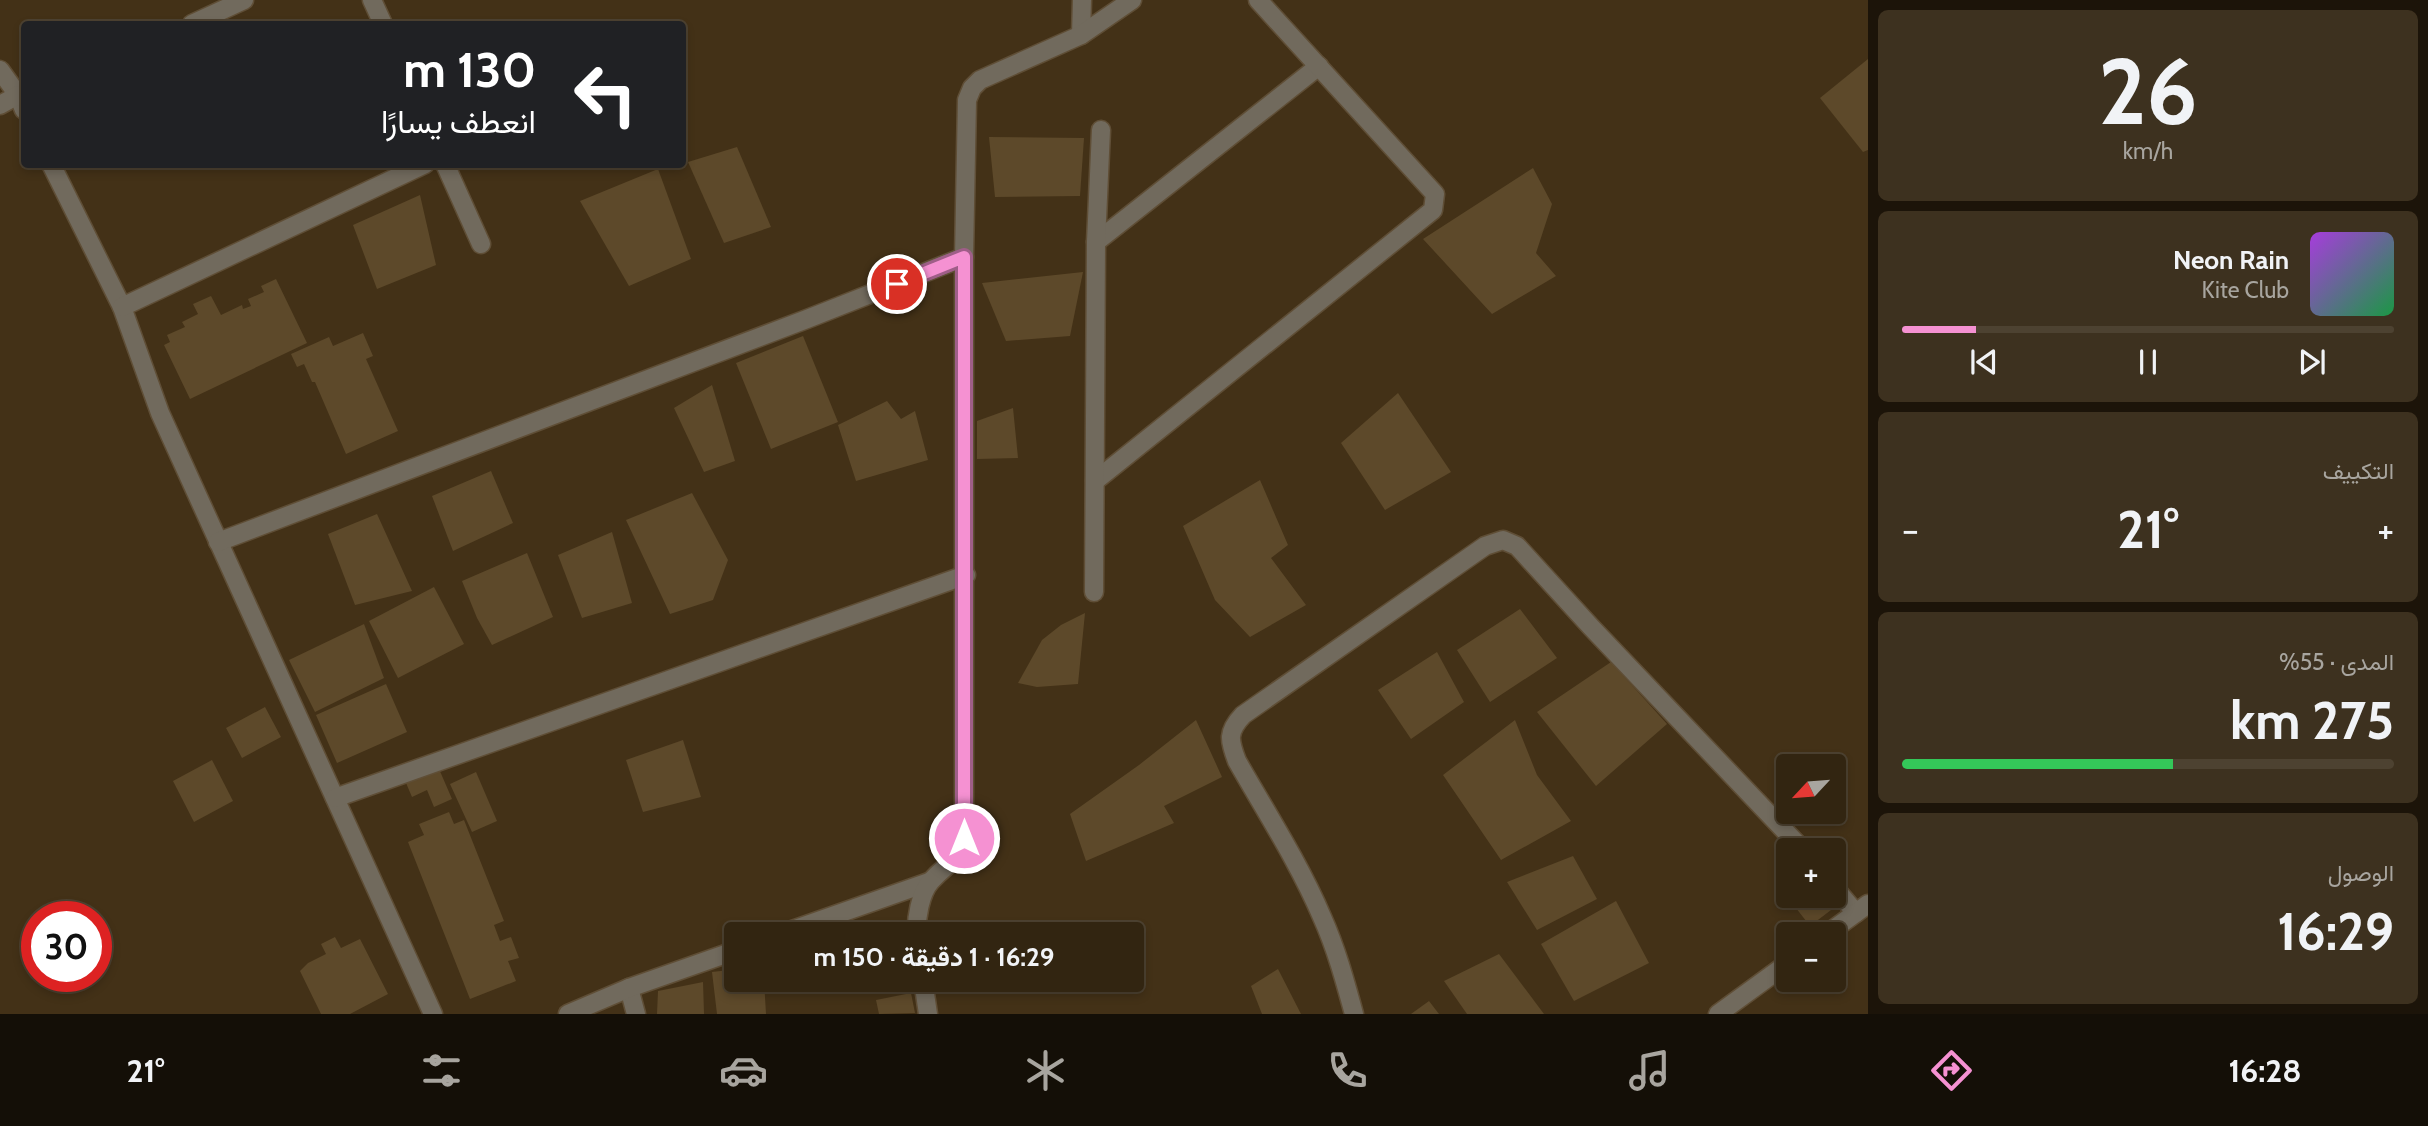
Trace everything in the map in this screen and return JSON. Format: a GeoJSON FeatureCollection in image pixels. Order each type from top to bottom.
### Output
{"type":"FeatureCollection","features":[{"type":"Feature","properties":{"kind":"street"},"geometry":{"type":"LineString","coordinates":[[198,21],[244,0]]}},
{"type":"Feature","properties":{"kind":"street"},"geometry":{"type":"LineString","coordinates":[[372,0],[382,21]]}},
{"type":"Feature","properties":{"kind":"street"},"geometry":{"type":"LineString","coordinates":[[1081,35],[1082,0]]}},
{"type":"Feature","properties":{"kind":"street"},"geometry":{"type":"LineString","coordinates":[[816,922],[929,883],[951,865],[964,838],[964,257],[967,100],[980,79],[1081,35],[1132,0]]}},
{"type":"Feature","properties":{"kind":"street"},"geometry":{"type":"LineString","coordinates":[[1095,481],[1433,210],[1435,194],[1258,0]]}},
{"type":"Feature","properties":{"kind":"street"},"geometry":{"type":"LineString","coordinates":[[1096,242],[1319,66]]}},
{"type":"Feature","properties":{"kind":"street"},"geometry":{"type":"LineString","coordinates":[[0,70],[21,102]]}},
{"type":"Feature","properties":{"kind":"street"},"geometry":{"type":"LineString","coordinates":[[0,105],[21,104]]}},
{"type":"Feature","properties":{"kind":"street"},"geometry":{"type":"LineString","coordinates":[[1094,592],[1096,242],[1101,130]]}},
{"type":"Feature","properties":{"kind":"street"},"geometry":{"type":"LineString","coordinates":[[53,168],[121,307],[160,413],[433,1014]]}},
{"type":"Feature","properties":{"kind":"street"},"geometry":{"type":"LineString","coordinates":[[121,307],[416,168]]}},
{"type":"Feature","properties":{"kind":"street"},"geometry":{"type":"LineString","coordinates":[[447,168],[481,244]]}},
{"type":"Feature","properties":{"kind":"street"},"geometry":{"type":"LineString","coordinates":[[218,542],[964,257]]}},
{"type":"Feature","properties":{"kind":"street"},"geometry":{"type":"LineString","coordinates":[[1354,1014],[1322,917],[1299,870],[1237,761],[1231,744],[1231,727],[1243,715],[1485,546],[1503,540],[1517,546],[1792,838]]}},
{"type":"Feature","properties":{"kind":"street"},"geometry":{"type":"LineString","coordinates":[[335,798],[966,575]]}},
{"type":"Feature","properties":{"kind":"street"},"geometry":{"type":"LineString","coordinates":[[918,922],[918,913],[929,883]]}},
{"type":"Feature","properties":{"kind":"street"},"geometry":{"type":"LineString","coordinates":[[1844,922],[1862,909],[1846,896]]}},
{"type":"Feature","properties":{"kind":"street"},"geometry":{"type":"LineString","coordinates":[[568,1014],[629,988],[724,955]]}},
{"type":"Feature","properties":{"kind":"street"},"geometry":{"type":"LineString","coordinates":[[1718,1014],[1776,971]]}},
{"type":"Feature","properties":{"kind":"street"},"geometry":{"type":"LineString","coordinates":[[629,988],[636,1014]]}},
{"type":"Feature","properties":{"kind":"street"},"geometry":{"type":"LineString","coordinates":[[925,992],[928,1014]]}},
{"type":"Feature","properties":{"kind":"building"},"geometry":{"type":"Polygon","coordinates":[[[1868,59],[1868,150],[1863,152],[1820,98],[1868,59]]]}},
{"type":"Feature","properties":{"kind":"building"},"geometry":{"type":"Polygon","coordinates":[[[989,137],[1084,138],[1080,196],[995,197],[989,137]]]}},
{"type":"Feature","properties":{"kind":"building"},"geometry":{"type":"Polygon","coordinates":[[[737,147],[771,227],[724,243],[688,162],[737,147]]]}},
{"type":"Feature","properties":{"kind":"building"},"geometry":{"type":"Polygon","coordinates":[[[1533,168],[1552,204],[1536,253],[1556,276],[1492,314],[1423,239],[1533,168]]]}},
{"type":"Feature","properties":{"kind":"building"},"geometry":{"type":"Polygon","coordinates":[[[658,169],[691,259],[629,286],[580,201],[658,169]]]}},
{"type":"Feature","properties":{"kind":"building"},"geometry":{"type":"Polygon","coordinates":[[[420,195],[436,265],[377,289],[353,225],[420,195]]]}},
{"type":"Feature","properties":{"kind":"building"},"geometry":{"type":"Polygon","coordinates":[[[1083,272],[1070,336],[1006,341],[982,283],[1083,272]]]}},
{"type":"Feature","properties":{"kind":"building"},"geometry":{"type":"Polygon","coordinates":[[[276,279],[307,343],[190,399],[164,345],[170,342],[167,335],[185,327],[182,322],[198,314],[193,304],[211,296],[221,315],[242,305],[243,309],[251,306],[248,299],[264,292],[261,286],[276,279]]]}},
{"type":"Feature","properties":{"kind":"building"},"geometry":{"type":"Polygon","coordinates":[[[363,333],[373,356],[366,359],[398,431],[346,454],[315,382],[312,382],[304,364],[297,367],[291,354],[329,337],[333,346],[363,333]]]}},
{"type":"Feature","properties":{"kind":"building"},"geometry":{"type":"Polygon","coordinates":[[[803,336],[838,422],[771,449],[736,363],[803,336]]]}},
{"type":"Feature","properties":{"kind":"building"},"geometry":{"type":"Polygon","coordinates":[[[712,385],[735,461],[704,472],[674,408],[712,385]]]}},
{"type":"Feature","properties":{"kind":"building"},"geometry":{"type":"Polygon","coordinates":[[[1398,393],[1451,472],[1385,510],[1341,443],[1398,393]]]}},
{"type":"Feature","properties":{"kind":"building"},"geometry":{"type":"Polygon","coordinates":[[[887,401],[901,419],[915,411],[928,460],[856,481],[838,425],[887,401]]]}},
{"type":"Feature","properties":{"kind":"building"},"geometry":{"type":"Polygon","coordinates":[[[1013,408],[1018,458],[977,459],[977,421],[1013,408]]]}},
{"type":"Feature","properties":{"kind":"building"},"geometry":{"type":"Polygon","coordinates":[[[491,471],[513,523],[453,551],[432,496],[491,471]]]}},
{"type":"Feature","properties":{"kind":"building"},"geometry":{"type":"Polygon","coordinates":[[[1260,480],[1288,545],[1271,558],[1306,605],[1250,637],[1215,600],[1183,526],[1260,480]]]}},
{"type":"Feature","properties":{"kind":"building"},"geometry":{"type":"Polygon","coordinates":[[[692,493],[728,560],[713,600],[670,614],[626,520],[692,493]]]}},
{"type":"Feature","properties":{"kind":"building"},"geometry":{"type":"Polygon","coordinates":[[[377,514],[412,591],[355,605],[328,534],[377,514]]]}},
{"type":"Feature","properties":{"kind":"building"},"geometry":{"type":"Polygon","coordinates":[[[612,532],[632,603],[582,618],[558,555],[612,532]]]}},
{"type":"Feature","properties":{"kind":"building"},"geometry":{"type":"Polygon","coordinates":[[[527,553],[553,617],[492,645],[477,618],[462,581],[527,553]]]}},
{"type":"Feature","properties":{"kind":"building"},"geometry":{"type":"Polygon","coordinates":[[[434,587],[464,644],[398,678],[369,621],[434,587]]]}},
{"type":"Feature","properties":{"kind":"building"},"geometry":{"type":"Polygon","coordinates":[[[1520,609],[1557,658],[1490,702],[1457,650],[1520,609]]]}},
{"type":"Feature","properties":{"kind":"building"},"geometry":{"type":"Polygon","coordinates":[[[1085,613],[1078,684],[1037,687],[1018,683],[1042,640],[1061,625],[1085,613]]]}},
{"type":"Feature","properties":{"kind":"building"},"geometry":{"type":"Polygon","coordinates":[[[364,624],[384,678],[315,712],[289,660],[364,624]]]}},
{"type":"Feature","properties":{"kind":"building"},"geometry":{"type":"Polygon","coordinates":[[[1437,652],[1464,702],[1411,739],[1378,690],[1437,652]]]}},
{"type":"Feature","properties":{"kind":"building"},"geometry":{"type":"Polygon","coordinates":[[[1611,662],[1667,724],[1596,786],[1537,712],[1611,662]]]}},
{"type":"Feature","properties":{"kind":"building"},"geometry":{"type":"Polygon","coordinates":[[[386,684],[407,732],[337,763],[316,715],[386,684]]]}},
{"type":"Feature","properties":{"kind":"building"},"geometry":{"type":"Polygon","coordinates":[[[265,707],[281,737],[242,758],[226,728],[265,707]]]}},
{"type":"Feature","properties":{"kind":"building"},"geometry":{"type":"Polygon","coordinates":[[[1196,720],[1222,777],[1164,806],[1174,823],[1086,861],[1070,814],[1196,720]]]}},
{"type":"Feature","properties":{"kind":"building"},"geometry":{"type":"Polygon","coordinates":[[[1515,720],[1537,775],[1571,821],[1501,860],[1443,775],[1515,720]]]}},
{"type":"Feature","properties":{"kind":"building"},"geometry":{"type":"Polygon","coordinates":[[[683,740],[701,797],[643,812],[626,760],[683,740]]]}},
{"type":"Feature","properties":{"kind":"building"},"geometry":{"type":"Polygon","coordinates":[[[212,760],[233,801],[194,822],[173,781],[212,760]]]}},
{"type":"Feature","properties":{"kind":"building"},"geometry":{"type":"Polygon","coordinates":[[[436,762],[452,799],[434,807],[427,790],[412,797],[403,776],[436,762]]]}},
{"type":"Feature","properties":{"kind":"building"},"geometry":{"type":"Polygon","coordinates":[[[476,772],[497,821],[472,832],[450,784],[476,772]]]}},
{"type":"Feature","properties":{"kind":"building"},"geometry":{"type":"Polygon","coordinates":[[[449,812],[454,824],[464,820],[504,921],[494,925],[500,941],[511,937],[519,958],[508,961],[516,981],[470,999],[408,842],[424,835],[419,824],[449,812]]]}},
{"type":"Feature","properties":{"kind":"building"},"geometry":{"type":"Polygon","coordinates":[[[1573,856],[1597,899],[1537,930],[1507,882],[1573,856]]]}},
{"type":"Feature","properties":{"kind":"building"},"geometry":{"type":"Polygon","coordinates":[[[1616,901],[1649,963],[1574,1001],[1541,944],[1616,901]]]}},
{"type":"Feature","properties":{"kind":"building"},"geometry":{"type":"Polygon","coordinates":[[[1796,908],[1834,908],[1815,922],[1807,922],[1796,908]]]}},
{"type":"Feature","properties":{"kind":"building"},"geometry":{"type":"Polygon","coordinates":[[[335,937],[341,948],[360,939],[388,994],[350,1014],[321,1014],[300,971],[308,963],[326,954],[321,944],[335,937]]]}},
{"type":"Feature","properties":{"kind":"building"},"geometry":{"type":"Polygon","coordinates":[[[1499,954],[1544,1014],[1467,1014],[1444,981],[1499,954]]]}},
{"type":"Feature","properties":{"kind":"building"},"geometry":{"type":"Polygon","coordinates":[[[1278,969],[1301,1014],[1262,1014],[1251,986],[1278,969]]]}},
{"type":"Feature","properties":{"kind":"building"},"geometry":{"type":"Polygon","coordinates":[[[724,971],[724,992],[765,992],[766,1014],[717,1014],[712,972],[724,971]]]}},
{"type":"Feature","properties":{"kind":"building"},"geometry":{"type":"Polygon","coordinates":[[[703,982],[704,1014],[657,1014],[658,991],[703,982]]]}},
{"type":"Feature","properties":{"kind":"building"},"geometry":{"type":"Polygon","coordinates":[[[911,993],[915,1013],[879,1014],[876,1000],[911,993]]]}},
{"type":"Feature","properties":{"kind":"building"},"geometry":{"type":"Polygon","coordinates":[[[1429,1001],[1439,1014],[1411,1014],[1429,1001]]]}},
{"type":"Feature","properties":{"kind":"route"},"geometry":{"type":"LineString","coordinates":[[897,284],[964,257],[964,838]]}}]}
